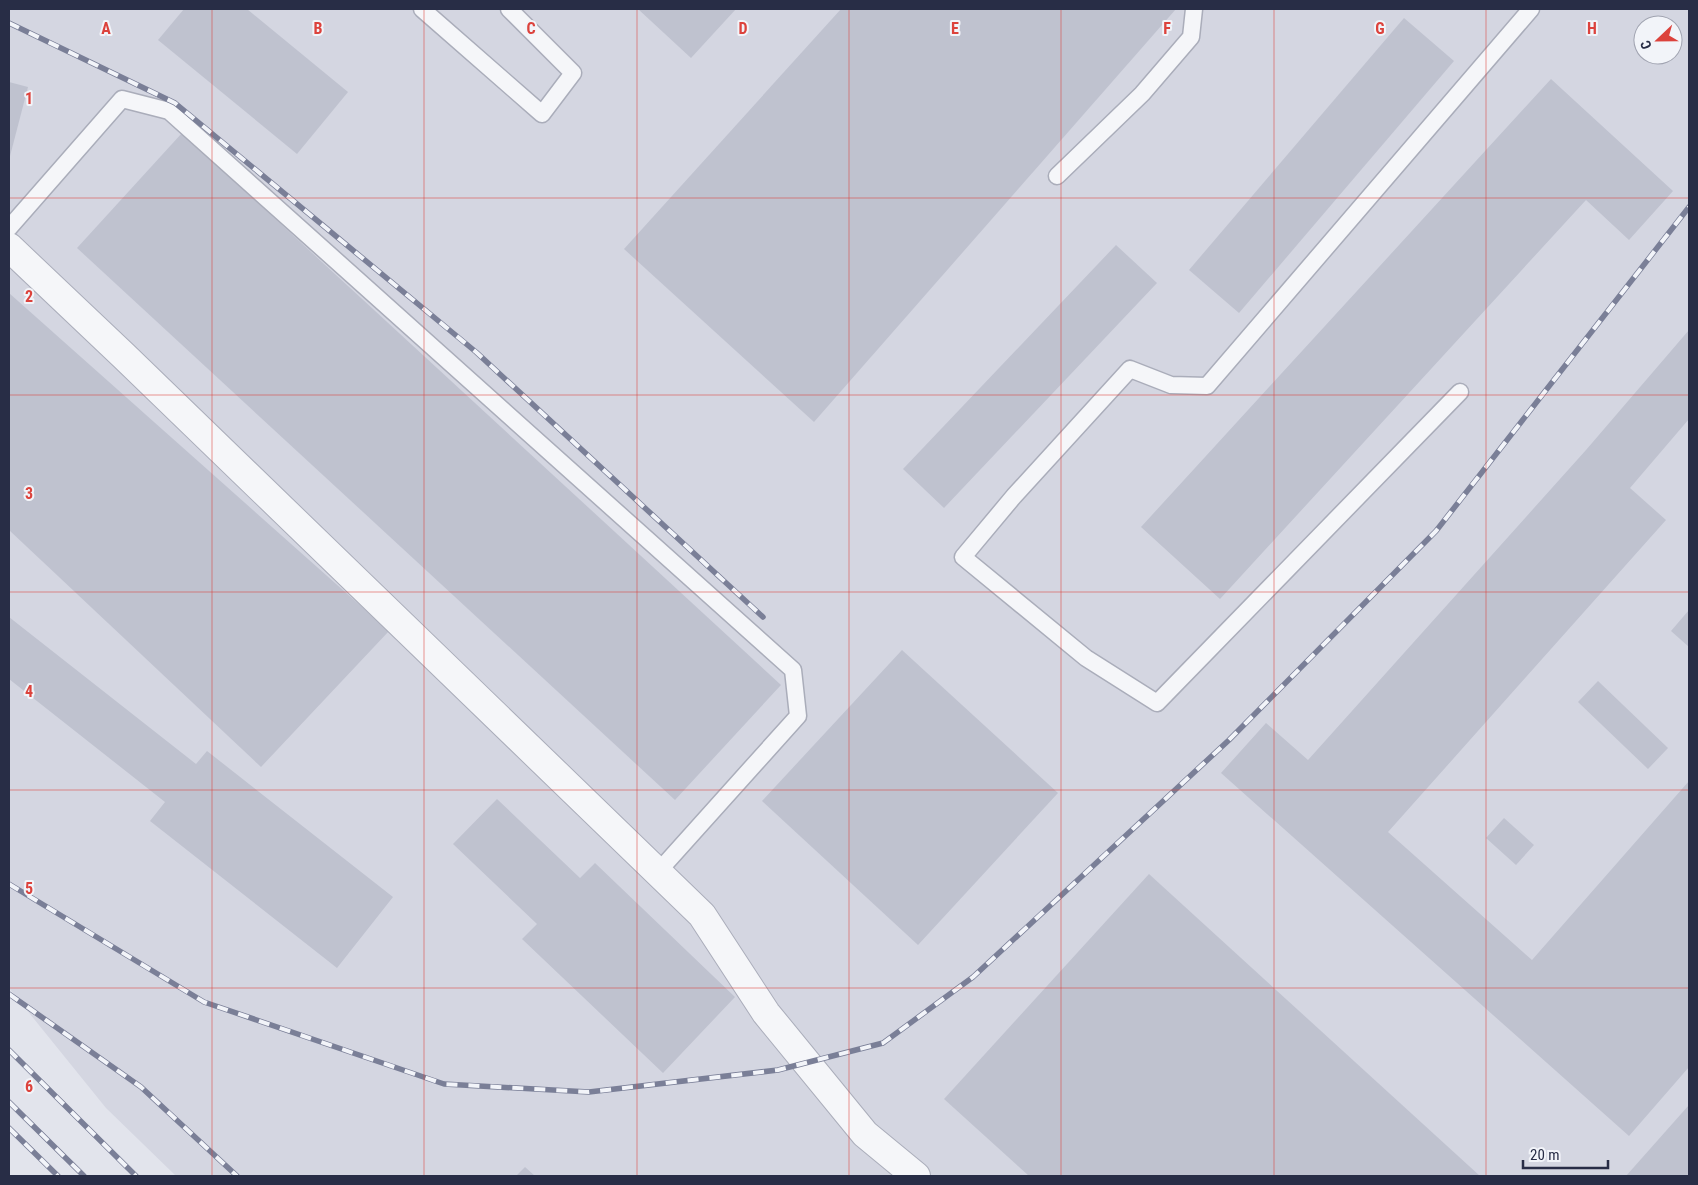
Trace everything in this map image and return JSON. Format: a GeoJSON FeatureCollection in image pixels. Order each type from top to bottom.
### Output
{"type":"FeatureCollection","features":[{"type":"Feature","properties":{"kind":"street"},"geometry":{"type":"LineString","coordinates":[[9,247],[702,915],[766,1014],[865,1134],[916,1176]]}},
{"type":"Feature","properties":{"kind":"lane"},"geometry":{"type":"LineString","coordinates":[[422,9],[542,114],[573,73],[510,9]]}},
{"type":"Feature","properties":{"kind":"lane"},"geometry":{"type":"LineString","coordinates":[[1057,176],[1142,94],[1191,36],[1194,9]]}},
{"type":"Feature","properties":{"kind":"lane"},"geometry":{"type":"LineString","coordinates":[[1460,392],[1157,703],[1086,658],[963,557],[1014,496],[1130,369],[1171,385],[1207,386],[1531,9]]}},
{"type":"Feature","properties":{"kind":"lane"},"geometry":{"type":"LineString","coordinates":[[9,228],[122,99],[169,111],[793,670],[798,716],[657,873]]}},
{"type":"Feature","properties":{"kind":"shaded area"},"geometry":{"type":"Polygon","coordinates":[[[9,9],[1689,9],[1689,1176],[176,1176],[106,1108],[9,988],[9,9]]]}},
{"type":"Feature","properties":{"kind":"building"},"geometry":{"type":"Polygon","coordinates":[[[184,9],[247,9],[348,92],[297,154],[158,40],[184,9]]]}},
{"type":"Feature","properties":{"kind":"building"},"geometry":{"type":"Polygon","coordinates":[[[638,9],[736,9],[691,58],[638,9]]]}},
{"type":"Feature","properties":{"kind":"building"},"geometry":{"type":"Polygon","coordinates":[[[841,9],[1176,9],[814,422],[624,249],[841,9]]]}},
{"type":"Feature","properties":{"kind":"building"},"geometry":{"type":"Polygon","coordinates":[[[1404,18],[1454,61],[1239,313],[1189,270],[1404,18]]]}},
{"type":"Feature","properties":{"kind":"building"},"geometry":{"type":"Polygon","coordinates":[[[1551,79],[1673,191],[1629,240],[1586,200],[1220,599],[1141,527],[1551,79]]]}},
{"type":"Feature","properties":{"kind":"building"},"geometry":{"type":"Polygon","coordinates":[[[9,82],[28,87],[9,160],[9,82]]]}},
{"type":"Feature","properties":{"kind":"building"},"geometry":{"type":"Polygon","coordinates":[[[182,133],[781,685],[675,800],[77,248],[182,133]]]}},
{"type":"Feature","properties":{"kind":"building"},"geometry":{"type":"Polygon","coordinates":[[[1116,245],[1157,283],[944,508],[903,469],[1116,245]]]}},
{"type":"Feature","properties":{"kind":"building"},"geometry":{"type":"Polygon","coordinates":[[[9,293],[389,631],[261,767],[9,530],[9,293]]]}},
{"type":"Feature","properties":{"kind":"building"},"geometry":{"type":"Polygon","coordinates":[[[1689,330],[1689,419],[1630,488],[1666,520],[1388,832],[1532,960],[1689,781],[1689,1067],[1629,1136],[1221,773],[1266,723],[1308,760],[1586,450],[1689,330]]]}},
{"type":"Feature","properties":{"kind":"building"},"geometry":{"type":"Polygon","coordinates":[[[1689,610],[1689,647],[1671,631],[1689,610]]]}},
{"type":"Feature","properties":{"kind":"building"},"geometry":{"type":"Polygon","coordinates":[[[9,617],[196,764],[207,751],[393,897],[337,968],[150,821],[165,802],[9,679],[9,617]]]}},
{"type":"Feature","properties":{"kind":"building"},"geometry":{"type":"Polygon","coordinates":[[[902,650],[1058,793],[918,945],[762,801],[902,650]]]}},
{"type":"Feature","properties":{"kind":"building"},"geometry":{"type":"Polygon","coordinates":[[[1598,681],[1668,748],[1648,769],[1578,702],[1598,681]]]}},
{"type":"Feature","properties":{"kind":"building"},"geometry":{"type":"Polygon","coordinates":[[[497,799],[580,878],[595,863],[735,997],[663,1073],[522,939],[537,924],[453,844],[497,799]]]}},
{"type":"Feature","properties":{"kind":"building"},"geometry":{"type":"Polygon","coordinates":[[[1504,818],[1534,845],[1516,865],[1486,838],[1504,818]]]}},
{"type":"Feature","properties":{"kind":"building"},"geometry":{"type":"Polygon","coordinates":[[[1149,874],[1480,1176],[1029,1176],[944,1099],[1149,874]]]}},
{"type":"Feature","properties":{"kind":"building"},"geometry":{"type":"Polygon","coordinates":[[[1689,1105],[1689,1176],[1626,1176],[1689,1105]]]}},
{"type":"Feature","properties":{"kind":"building"},"geometry":{"type":"Polygon","coordinates":[[[525,1167],[535,1176],[516,1176],[525,1167]]]}},
{"type":"Feature","properties":{"kind":"railway"},"geometry":{"type":"LineString","coordinates":[[9,23],[175,103],[476,352],[763,617]]}},
{"type":"Feature","properties":{"kind":"railway"},"geometry":{"type":"LineString","coordinates":[[9,884],[204,1002],[444,1084],[589,1092],[778,1070],[883,1043],[973,977],[1229,740],[1436,531],[1689,207]]}},
{"type":"Feature","properties":{"kind":"railway"},"geometry":{"type":"LineString","coordinates":[[9,994],[141,1087],[237,1176]]}},
{"type":"Feature","properties":{"kind":"railway"},"geometry":{"type":"LineString","coordinates":[[9,1050],[136,1176]]}},
{"type":"Feature","properties":{"kind":"railway"},"geometry":{"type":"LineString","coordinates":[[9,1102],[84,1176]]}},
{"type":"Feature","properties":{"kind":"railway"},"geometry":{"type":"LineString","coordinates":[[9,1128],[58,1176]]}}]}
